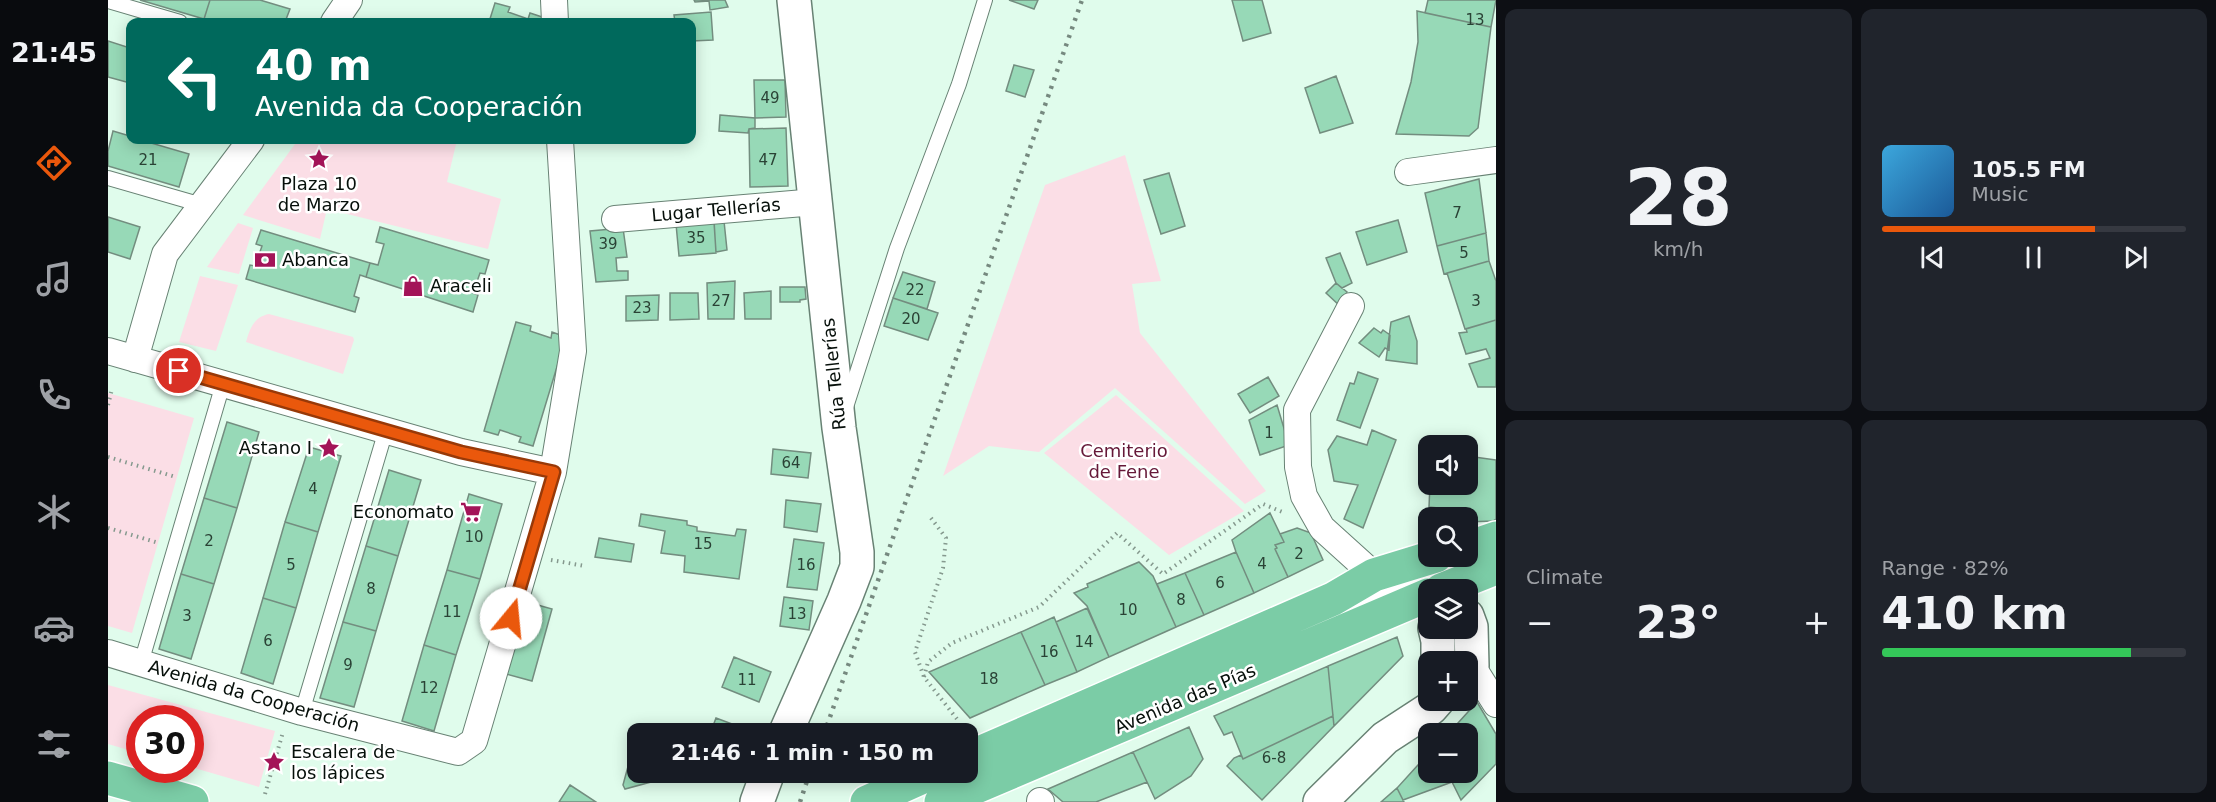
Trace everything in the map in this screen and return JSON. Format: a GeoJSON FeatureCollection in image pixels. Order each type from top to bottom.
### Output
{"type":"FeatureCollection","features":[{"type":"Feature","properties":{"kind":"highway"},"geometry":{"type":"LineString","coordinates":[[1478,544],[1496,538]]}},
{"type":"Feature","properties":{"kind":"highway","name":"Avenida das Pías"},"geometry":{"type":"LineString","coordinates":[[978,754],[1333,599],[1374,575],[1418,562]]}},
{"type":"Feature","properties":{"kind":"highway","name":"Avenida das Pías"},"geometry":{"type":"LineString","coordinates":[[1468,579],[1496,568]]}},
{"type":"Feature","properties":{"kind":"highway","name":"Avenida das Pías"},"geometry":{"type":"LineString","coordinates":[[941,802],[1418,599]]}},
{"type":"Feature","properties":{"kind":"highway"},"geometry":{"type":"LineString","coordinates":[[108,778],[192,802]]}},
{"type":"Feature","properties":{"kind":"highway"},"geometry":{"type":"LineString","coordinates":[[867,802],[909,783]]}},
{"type":"Feature","properties":{"kind":"street"},"geometry":{"type":"LineString","coordinates":[[337,18],[349,0]]}},
{"type":"Feature","properties":{"kind":"street"},"geometry":{"type":"LineString","coordinates":[[554,0],[555,18]]}},
{"type":"Feature","properties":{"kind":"street","name":"Rúa Tellerías"},"geometry":{"type":"LineString","coordinates":[[790,723],[856,567],[857,552],[839,428],[795,0]]}},
{"type":"Feature","properties":{"kind":"street"},"geometry":{"type":"LineString","coordinates":[[135,358],[165,254],[248,144]]}},
{"type":"Feature","properties":{"kind":"street","name":"Avenida da Cooperación"},"geometry":{"type":"LineString","coordinates":[[108,653],[296,710],[458,752],[467,748],[474,741],[554,472],[573,351],[560,144]]}},
{"type":"Feature","properties":{"kind":"street"},"geometry":{"type":"LineString","coordinates":[[1408,172],[1496,160]]}},
{"type":"Feature","properties":{"kind":"street","name":"Lugar Tellerías"},"geometry":{"type":"LineString","coordinates":[[615,219],[816,202]]}},
{"type":"Feature","properties":{"kind":"street"},"geometry":{"type":"LineString","coordinates":[[1352,306],[1297,410],[1298,467],[1304,496],[1322,528],[1374,575]]}},
{"type":"Feature","properties":{"kind":"street"},"geometry":{"type":"LineString","coordinates":[[108,351],[461,452],[554,472]]}},
{"type":"Feature","properties":{"kind":"street"},"geometry":{"type":"LineString","coordinates":[[1333,599],[1390,585],[1418,584]]}},
{"type":"Feature","properties":{"kind":"street"},"geometry":{"type":"LineString","coordinates":[[1478,658],[1496,633]]}},
{"type":"Feature","properties":{"kind":"street"},"geometry":{"type":"LineString","coordinates":[[1478,680],[1496,704]]}},
{"type":"Feature","properties":{"kind":"street"},"geometry":{"type":"LineString","coordinates":[[1320,802],[1385,738],[1418,694]]}},
{"type":"Feature","properties":{"kind":"street"},"geometry":{"type":"LineString","coordinates":[[1385,738],[1426,711]]}},
{"type":"Feature","properties":{"kind":"street"},"geometry":{"type":"LineString","coordinates":[[757,802],[764,783]]}},
{"type":"Feature","properties":{"kind":"lane"},"geometry":{"type":"LineString","coordinates":[[839,428],[897,248],[959,84],[985,0]]}},
{"type":"Feature","properties":{"kind":"lane"},"geometry":{"type":"LineString","coordinates":[[108,1],[166,18]]}},
{"type":"Feature","properties":{"kind":"lane"},"geometry":{"type":"LineString","coordinates":[[108,178],[202,205]]}},
{"type":"Feature","properties":{"kind":"lane"},"geometry":{"type":"LineString","coordinates":[[141,663],[223,384]]}},
{"type":"Feature","properties":{"kind":"lane"},"geometry":{"type":"LineString","coordinates":[[296,710],[386,430]]}},
{"type":"Feature","properties":{"kind":"path"},"geometry":{"type":"LineString","coordinates":[[108,405],[112,389]]}},
{"type":"Feature","properties":{"kind":"path"},"geometry":{"type":"LineString","coordinates":[[108,457],[182,478]]}},
{"type":"Feature","properties":{"kind":"path"},"geometry":{"type":"LineString","coordinates":[[924,677],[928,662],[952,643],[1039,607],[1117,533],[1163,574],[1263,504],[1322,528]]}},
{"type":"Feature","properties":{"kind":"path"},"geometry":{"type":"LineString","coordinates":[[931,518],[946,538],[944,568],[915,652],[924,677],[957,719]]}},
{"type":"Feature","properties":{"kind":"path"},"geometry":{"type":"LineString","coordinates":[[108,528],[162,544]]}},
{"type":"Feature","properties":{"kind":"path"},"geometry":{"type":"LineString","coordinates":[[530,557],[585,566]]}},
{"type":"Feature","properties":{"kind":"path"},"geometry":{"type":"LineString","coordinates":[[265,794],[296,710]]}},
{"type":"Feature","properties":{"kind":"green space"},"geometry":{"type":"Polygon","coordinates":[[[295,144],[456,144],[447,182],[501,199],[488,249],[327,209],[320,239],[243,215],[295,144]]]}},
{"type":"Feature","properties":{"kind":"green space"},"geometry":{"type":"Polygon","coordinates":[[[1125,155],[1161,281],[1132,284],[1140,333],[1266,491],[1245,504],[1115,388],[1039,452],[989,446],[943,476],[1045,185],[1125,155]]]}},
{"type":"Feature","properties":{"kind":"green space"},"geometry":{"type":"Polygon","coordinates":[[[238,223],[253,228],[239,274],[207,267],[238,223]]]}},
{"type":"Feature","properties":{"kind":"green space"},"geometry":{"type":"Polygon","coordinates":[[[200,276],[238,285],[216,351],[179,342],[200,276]]]}},
{"type":"Feature","properties":{"kind":"green space"},"geometry":{"type":"Polygon","coordinates":[[[269,314],[353,337],[343,374],[246,342],[253,324],[264,315],[269,314]]]}},
{"type":"Feature","properties":{"kind":"green space"},"geometry":{"type":"Polygon","coordinates":[[[108,393],[194,418],[132,633],[108,626],[108,393]]]}},
{"type":"Feature","properties":{"kind":"green space","name":"Cemiterio de Fene"},"geometry":{"type":"Polygon","coordinates":[[[1116,395],[1244,511],[1169,555],[1044,453],[1116,395]]]}},
{"type":"Feature","properties":{"kind":"green space"},"geometry":{"type":"Polygon","coordinates":[[[108,685],[181,705],[126,705],[126,749],[108,744],[108,685]]]}},
{"type":"Feature","properties":{"kind":"green space"},"geometry":{"type":"Polygon","coordinates":[[[204,711],[275,731],[259,787],[204,771],[204,711]]]}},
{"type":"Feature","properties":{"kind":"building"},"geometry":{"type":"Polygon","coordinates":[[[140,0],[210,0],[204,18],[140,0]]]}},
{"type":"Feature","properties":{"kind":"building"},"geometry":{"type":"Polygon","coordinates":[[[210,0],[260,0],[290,9],[287,18],[204,18],[210,0]]]}},
{"type":"Feature","properties":{"kind":"building"},"geometry":{"type":"Polygon","coordinates":[[[694,0],[725,0],[728,7],[710,10],[709,1],[695,2],[694,0]]]}},
{"type":"Feature","properties":{"kind":"building"},"geometry":{"type":"Polygon","coordinates":[[[1009,0],[1038,0],[1034,9],[1009,0]]]}},
{"type":"Feature","properties":{"kind":"building"},"geometry":{"type":"Polygon","coordinates":[[[1232,0],[1262,0],[1271,33],[1243,41],[1232,0]]]}},
{"type":"Feature","properties":{"kind":"building"},"geometry":{"type":"Polygon","coordinates":[[[1428,0],[1496,0],[1491,27],[1425,13],[1428,0]]]}},
{"type":"Feature","properties":{"kind":"building"},"geometry":{"type":"Polygon","coordinates":[[[495,3],[510,7],[508,12],[525,18],[490,18],[495,3]]]}},
{"type":"Feature","properties":{"kind":"building"},"geometry":{"type":"Polygon","coordinates":[[[1417,11],[1491,27],[1478,128],[1469,136],[1396,134],[1411,82],[1418,42],[1417,11]]]}},
{"type":"Feature","properties":{"kind":"building"},"geometry":{"type":"Polygon","coordinates":[[[711,12],[713,40],[696,41],[696,18],[674,18],[674,15],[711,12]]]}},
{"type":"Feature","properties":{"kind":"building"},"geometry":{"type":"Polygon","coordinates":[[[530,13],[545,18],[528,18],[530,13]]]}},
{"type":"Feature","properties":{"kind":"building"},"geometry":{"type":"Polygon","coordinates":[[[108,41],[126,47],[126,82],[108,77],[108,41]]]}},
{"type":"Feature","properties":{"kind":"building"},"geometry":{"type":"Polygon","coordinates":[[[1014,65],[1034,70],[1025,97],[1006,91],[1014,65]]]}},
{"type":"Feature","properties":{"kind":"building"},"geometry":{"type":"Polygon","coordinates":[[[1336,76],[1353,123],[1320,133],[1305,88],[1336,76]]]}},
{"type":"Feature","properties":{"kind":"building"},"geometry":{"type":"Polygon","coordinates":[[[754,80],[785,80],[786,117],[755,118],[754,80]]]}},
{"type":"Feature","properties":{"kind":"building"},"geometry":{"type":"Polygon","coordinates":[[[720,115],[755,118],[755,128],[749,129],[748,133],[719,131],[720,115]]]}},
{"type":"Feature","properties":{"kind":"building"},"geometry":{"type":"Polygon","coordinates":[[[786,128],[788,186],[750,187],[749,129],[786,128]]]}},
{"type":"Feature","properties":{"kind":"building"},"geometry":{"type":"Polygon","coordinates":[[[113,131],[126,135],[126,144],[155,144],[189,154],[179,187],[108,166],[108,151],[113,131]]]}},
{"type":"Feature","properties":{"kind":"building"},"geometry":{"type":"Polygon","coordinates":[[[1169,173],[1185,226],[1161,234],[1144,180],[1169,173]]]}},
{"type":"Feature","properties":{"kind":"building"},"geometry":{"type":"Polygon","coordinates":[[[1479,179],[1486,233],[1437,246],[1425,193],[1479,179]]]}},
{"type":"Feature","properties":{"kind":"building"},"geometry":{"type":"Polygon","coordinates":[[[108,217],[140,227],[130,259],[108,252],[108,217]]]}},
{"type":"Feature","properties":{"kind":"building"},"geometry":{"type":"Polygon","coordinates":[[[714,220],[716,253],[679,256],[676,224],[714,220]]]}},
{"type":"Feature","properties":{"kind":"building"},"geometry":{"type":"Polygon","coordinates":[[[1398,220],[1407,252],[1367,265],[1356,232],[1398,220]]]}},
{"type":"Feature","properties":{"kind":"building"},"geometry":{"type":"Polygon","coordinates":[[[724,221],[727,250],[716,252],[714,222],[724,221]]]}},
{"type":"Feature","properties":{"kind":"building"},"geometry":{"type":"Polygon","coordinates":[[[380,227],[489,260],[485,274],[480,273],[473,293],[478,295],[473,312],[366,277],[370,263],[378,265],[384,244],[376,242],[380,227]]]}},
{"type":"Feature","properties":{"kind":"building"},"geometry":{"type":"Polygon","coordinates":[[[623,228],[627,257],[616,258],[617,271],[628,271],[628,280],[596,282],[590,231],[623,228]]]}},
{"type":"Feature","properties":{"kind":"building"},"geometry":{"type":"Polygon","coordinates":[[[261,230],[370,263],[366,277],[360,275],[354,296],[359,298],[355,312],[246,279],[250,265],[255,266],[262,246],[256,244],[261,230]]]}},
{"type":"Feature","properties":{"kind":"building"},"geometry":{"type":"Polygon","coordinates":[[[1486,233],[1489,261],[1444,274],[1437,246],[1486,233]]]}},
{"type":"Feature","properties":{"kind":"building"},"geometry":{"type":"Polygon","coordinates":[[[1340,253],[1352,283],[1342,288],[1336,283],[1326,258],[1340,253]]]}},
{"type":"Feature","properties":{"kind":"building"},"geometry":{"type":"Polygon","coordinates":[[[1489,261],[1496,281],[1496,320],[1465,329],[1447,273],[1489,261]]]}},
{"type":"Feature","properties":{"kind":"building"},"geometry":{"type":"Polygon","coordinates":[[[903,272],[935,282],[927,309],[893,298],[903,272]]]}},
{"type":"Feature","properties":{"kind":"building"},"geometry":{"type":"Polygon","coordinates":[[[735,281],[734,319],[708,319],[707,283],[735,281]]]}},
{"type":"Feature","properties":{"kind":"building"},"geometry":{"type":"Polygon","coordinates":[[[1336,283],[1347,292],[1340,306],[1326,293],[1336,283]]]}},
{"type":"Feature","properties":{"kind":"building"},"geometry":{"type":"Polygon","coordinates":[[[780,287],[805,287],[806,299],[800,302],[780,302],[780,287]]]}},
{"type":"Feature","properties":{"kind":"building"},"geometry":{"type":"Polygon","coordinates":[[[771,291],[771,319],[745,319],[744,293],[771,291]]]}},
{"type":"Feature","properties":{"kind":"building"},"geometry":{"type":"Polygon","coordinates":[[[670,293],[698,293],[699,319],[670,320],[670,293]]]}},
{"type":"Feature","properties":{"kind":"building"},"geometry":{"type":"Polygon","coordinates":[[[659,295],[658,320],[626,321],[626,296],[659,295]]]}},
{"type":"Feature","properties":{"kind":"building"},"geometry":{"type":"Polygon","coordinates":[[[893,298],[938,313],[928,340],[884,326],[893,298]]]}},
{"type":"Feature","properties":{"kind":"building"},"geometry":{"type":"Polygon","coordinates":[[[1409,316],[1417,341],[1417,364],[1386,360],[1391,322],[1409,316]]]}},
{"type":"Feature","properties":{"kind":"building"},"geometry":{"type":"Polygon","coordinates":[[[1496,320],[1496,387],[1478,387],[1469,364],[1490,358],[1486,349],[1466,354],[1459,333],[1496,320]]]}},
{"type":"Feature","properties":{"kind":"building"},"geometry":{"type":"Polygon","coordinates":[[[516,322],[531,326],[530,331],[551,338],[552,332],[566,337],[533,446],[519,442],[521,437],[500,430],[498,435],[484,431],[516,322]]]}},
{"type":"Feature","properties":{"kind":"building"},"geometry":{"type":"Polygon","coordinates":[[[1374,328],[1390,335],[1389,350],[1385,348],[1379,357],[1359,343],[1374,328]]]}},
{"type":"Feature","properties":{"kind":"building"},"geometry":{"type":"Polygon","coordinates":[[[1358,372],[1378,379],[1360,428],[1337,420],[1350,383],[1354,384],[1358,372]]]}},
{"type":"Feature","properties":{"kind":"building"},"geometry":{"type":"Polygon","coordinates":[[[1268,377],[1279,396],[1250,413],[1238,394],[1268,377]]]}},
{"type":"Feature","properties":{"kind":"building"},"geometry":{"type":"Polygon","coordinates":[[[1277,405],[1289,445],[1260,455],[1249,420],[1277,405]]]}},
{"type":"Feature","properties":{"kind":"building"},"geometry":{"type":"Polygon","coordinates":[[[227,422],[259,432],[237,508],[204,498],[227,422]]]}},
{"type":"Feature","properties":{"kind":"building"},"geometry":{"type":"Polygon","coordinates":[[[1372,430],[1396,440],[1363,528],[1344,519],[1358,485],[1334,481],[1328,450],[1337,436],[1367,445],[1372,430]]]}},
{"type":"Feature","properties":{"kind":"building"},"geometry":{"type":"Polygon","coordinates":[[[309,447],[341,456],[318,532],[285,522],[309,447]]]}},
{"type":"Feature","properties":{"kind":"building"},"geometry":{"type":"Polygon","coordinates":[[[773,449],[811,453],[808,478],[771,474],[773,449]]]}},
{"type":"Feature","properties":{"kind":"building"},"geometry":{"type":"Polygon","coordinates":[[[1478,458],[1496,460],[1496,519],[1478,522],[1478,507],[1429,507],[1430,495],[1478,495],[1478,458]]]}},
{"type":"Feature","properties":{"kind":"building"},"geometry":{"type":"Polygon","coordinates":[[[389,470],[421,480],[398,556],[366,546],[389,470]]]}},
{"type":"Feature","properties":{"kind":"building"},"geometry":{"type":"Polygon","coordinates":[[[469,494],[502,504],[480,579],[447,570],[469,494]]]}},
{"type":"Feature","properties":{"kind":"building"},"geometry":{"type":"Polygon","coordinates":[[[204,498],[237,508],[214,584],[181,574],[204,498]]]}},
{"type":"Feature","properties":{"kind":"building"},"geometry":{"type":"Polygon","coordinates":[[[786,500],[821,504],[817,532],[784,527],[786,500]]]}},
{"type":"Feature","properties":{"kind":"building"},"geometry":{"type":"Polygon","coordinates":[[[1270,513],[1284,542],[1275,545],[1277,548],[1275,549],[1288,577],[1254,593],[1232,540],[1270,513]]]}},
{"type":"Feature","properties":{"kind":"building"},"geometry":{"type":"Polygon","coordinates":[[[641,514],[687,521],[687,525],[697,527],[697,531],[735,536],[737,529],[746,530],[739,579],[684,572],[685,556],[661,553],[665,531],[639,526],[641,514]]]}},
{"type":"Feature","properties":{"kind":"building"},"geometry":{"type":"Polygon","coordinates":[[[285,522],[318,532],[296,608],[263,598],[285,522]]]}},
{"type":"Feature","properties":{"kind":"building"},"geometry":{"type":"Polygon","coordinates":[[[1297,528],[1311,533],[1323,560],[1288,577],[1275,545],[1284,542],[1280,534],[1297,528]]]}},
{"type":"Feature","properties":{"kind":"building"},"geometry":{"type":"Polygon","coordinates":[[[599,538],[634,544],[631,562],[595,557],[599,538]]]}},
{"type":"Feature","properties":{"kind":"building"},"geometry":{"type":"Polygon","coordinates":[[[794,539],[824,543],[817,590],[787,587],[794,539]]]}},
{"type":"Feature","properties":{"kind":"building"},"geometry":{"type":"Polygon","coordinates":[[[366,546],[398,556],[376,631],[343,622],[366,546]]]}},
{"type":"Feature","properties":{"kind":"building"},"geometry":{"type":"Polygon","coordinates":[[[1236,552],[1254,593],[1204,615],[1185,573],[1236,552]]]}},
{"type":"Feature","properties":{"kind":"building"},"geometry":{"type":"Polygon","coordinates":[[[1139,562],[1153,576],[1176,627],[1109,657],[1087,606],[1074,593],[1088,587],[1087,584],[1139,562]]]}},
{"type":"Feature","properties":{"kind":"building"},"geometry":{"type":"Polygon","coordinates":[[[447,570],[480,579],[456,655],[424,645],[447,570]]]}},
{"type":"Feature","properties":{"kind":"building"},"geometry":{"type":"Polygon","coordinates":[[[1185,573],[1204,615],[1176,627],[1157,584],[1185,573]]]}},
{"type":"Feature","properties":{"kind":"building"},"geometry":{"type":"Polygon","coordinates":[[[181,574],[214,584],[191,659],[159,649],[181,574]]]}},
{"type":"Feature","properties":{"kind":"building"},"geometry":{"type":"Polygon","coordinates":[[[784,597],[813,601],[809,630],[780,626],[784,597]]]}},
{"type":"Feature","properties":{"kind":"building"},"geometry":{"type":"Polygon","coordinates":[[[263,598],[296,608],[273,684],[241,673],[263,598]]]}},
{"type":"Feature","properties":{"kind":"building"},"geometry":{"type":"Polygon","coordinates":[[[527,602],[552,609],[532,681],[506,674],[527,602]]]}},
{"type":"Feature","properties":{"kind":"building"},"geometry":{"type":"Polygon","coordinates":[[[1087,608],[1109,657],[1077,672],[1056,622],[1087,608]]]}},
{"type":"Feature","properties":{"kind":"building"},"geometry":{"type":"Polygon","coordinates":[[[1054,617],[1077,672],[1045,685],[1021,632],[1054,617]]]}},
{"type":"Feature","properties":{"kind":"building"},"geometry":{"type":"Polygon","coordinates":[[[343,622],[376,631],[354,707],[320,698],[343,622]]]}},
{"type":"Feature","properties":{"kind":"building"},"geometry":{"type":"Polygon","coordinates":[[[1021,632],[1045,685],[970,718],[929,672],[1021,632]]]}},
{"type":"Feature","properties":{"kind":"building"},"geometry":{"type":"Polygon","coordinates":[[[1397,637],[1403,656],[1334,726],[1328,666],[1397,637]]]}},
{"type":"Feature","properties":{"kind":"building"},"geometry":{"type":"Polygon","coordinates":[[[424,645],[456,655],[434,731],[402,721],[424,645]]]}},
{"type":"Feature","properties":{"kind":"building"},"geometry":{"type":"Polygon","coordinates":[[[734,657],[771,672],[759,702],[722,687],[734,657]]]}},
{"type":"Feature","properties":{"kind":"building"},"geometry":{"type":"Polygon","coordinates":[[[1328,666],[1333,716],[1243,759],[1232,732],[1224,735],[1214,716],[1328,666]]]}},
{"type":"Feature","properties":{"kind":"building"},"geometry":{"type":"Polygon","coordinates":[[[1478,704],[1496,734],[1496,764],[1478,783],[1478,723],[1458,723],[1469,711],[1478,711],[1478,704]]]}},
{"type":"Feature","properties":{"kind":"building"},"geometry":{"type":"Polygon","coordinates":[[[1333,716],[1334,726],[1262,800],[1227,766],[1234,758],[1241,755],[1243,759],[1333,716]]]}},
{"type":"Feature","properties":{"kind":"building"},"geometry":{"type":"Polygon","coordinates":[[[716,718],[729,723],[714,723],[716,718]]]}},
{"type":"Feature","properties":{"kind":"building"},"geometry":{"type":"Polygon","coordinates":[[[1189,727],[1203,759],[1191,776],[1155,799],[1133,752],[1189,727]]]}},
{"type":"Feature","properties":{"kind":"building"},"geometry":{"type":"Polygon","coordinates":[[[1133,752],[1147,782],[1096,802],[1063,802],[1048,789],[1133,752]]]}},
{"type":"Feature","properties":{"kind":"building"},"geometry":{"type":"Polygon","coordinates":[[[1418,765],[1418,783],[1449,783],[1403,800],[1397,788],[1418,765]]]}},
{"type":"Feature","properties":{"kind":"building"},"geometry":{"type":"Polygon","coordinates":[[[627,770],[627,783],[647,783],[625,789],[623,785],[627,770]]]}},
{"type":"Feature","properties":{"kind":"building"},"geometry":{"type":"Polygon","coordinates":[[[1452,783],[1478,783],[1461,800],[1452,783]]]}},
{"type":"Feature","properties":{"kind":"building"},"geometry":{"type":"Polygon","coordinates":[[[570,785],[596,802],[559,802],[570,785]]]}},
{"type":"Feature","properties":{"kind":"building"},"geometry":{"type":"Polygon","coordinates":[[[1397,788],[1404,802],[1381,802],[1397,788]]]}},
{"type":"Feature","properties":{"kind":"railway"},"geometry":{"type":"LineString","coordinates":[[828,723],[1082,0]]}},
{"type":"Feature","properties":{"kind":"railway"},"geometry":{"type":"LineString","coordinates":[[800,802],[806,783]]}},
{"type":"Feature","properties":{"kind":"place","name":"Plaza 10 de Marzo"},"geometry":{"type":"Point","coordinates":[319,159]}},
{"type":"Feature","properties":{"kind":"place","name":"Abanca"},"geometry":{"type":"Point","coordinates":[265,260]}},
{"type":"Feature","properties":{"kind":"place","name":"Araceli"},"geometry":{"type":"Point","coordinates":[413,286]}},
{"type":"Feature","properties":{"kind":"place","name":"Astano I"},"geometry":{"type":"Point","coordinates":[329,448]}},
{"type":"Feature","properties":{"kind":"place","name":"Economato"},"geometry":{"type":"Point","coordinates":[471,512]}},
{"type":"Feature","properties":{"kind":"place","name":"Escalera de los lápices"},"geometry":{"type":"Point","coordinates":[274,762]}},
{"type":"Feature","properties":{"kind":"route"},"geometry":{"type":"LineString","coordinates":[[179,371],[461,452],[554,472],[511,618]]}}]}
